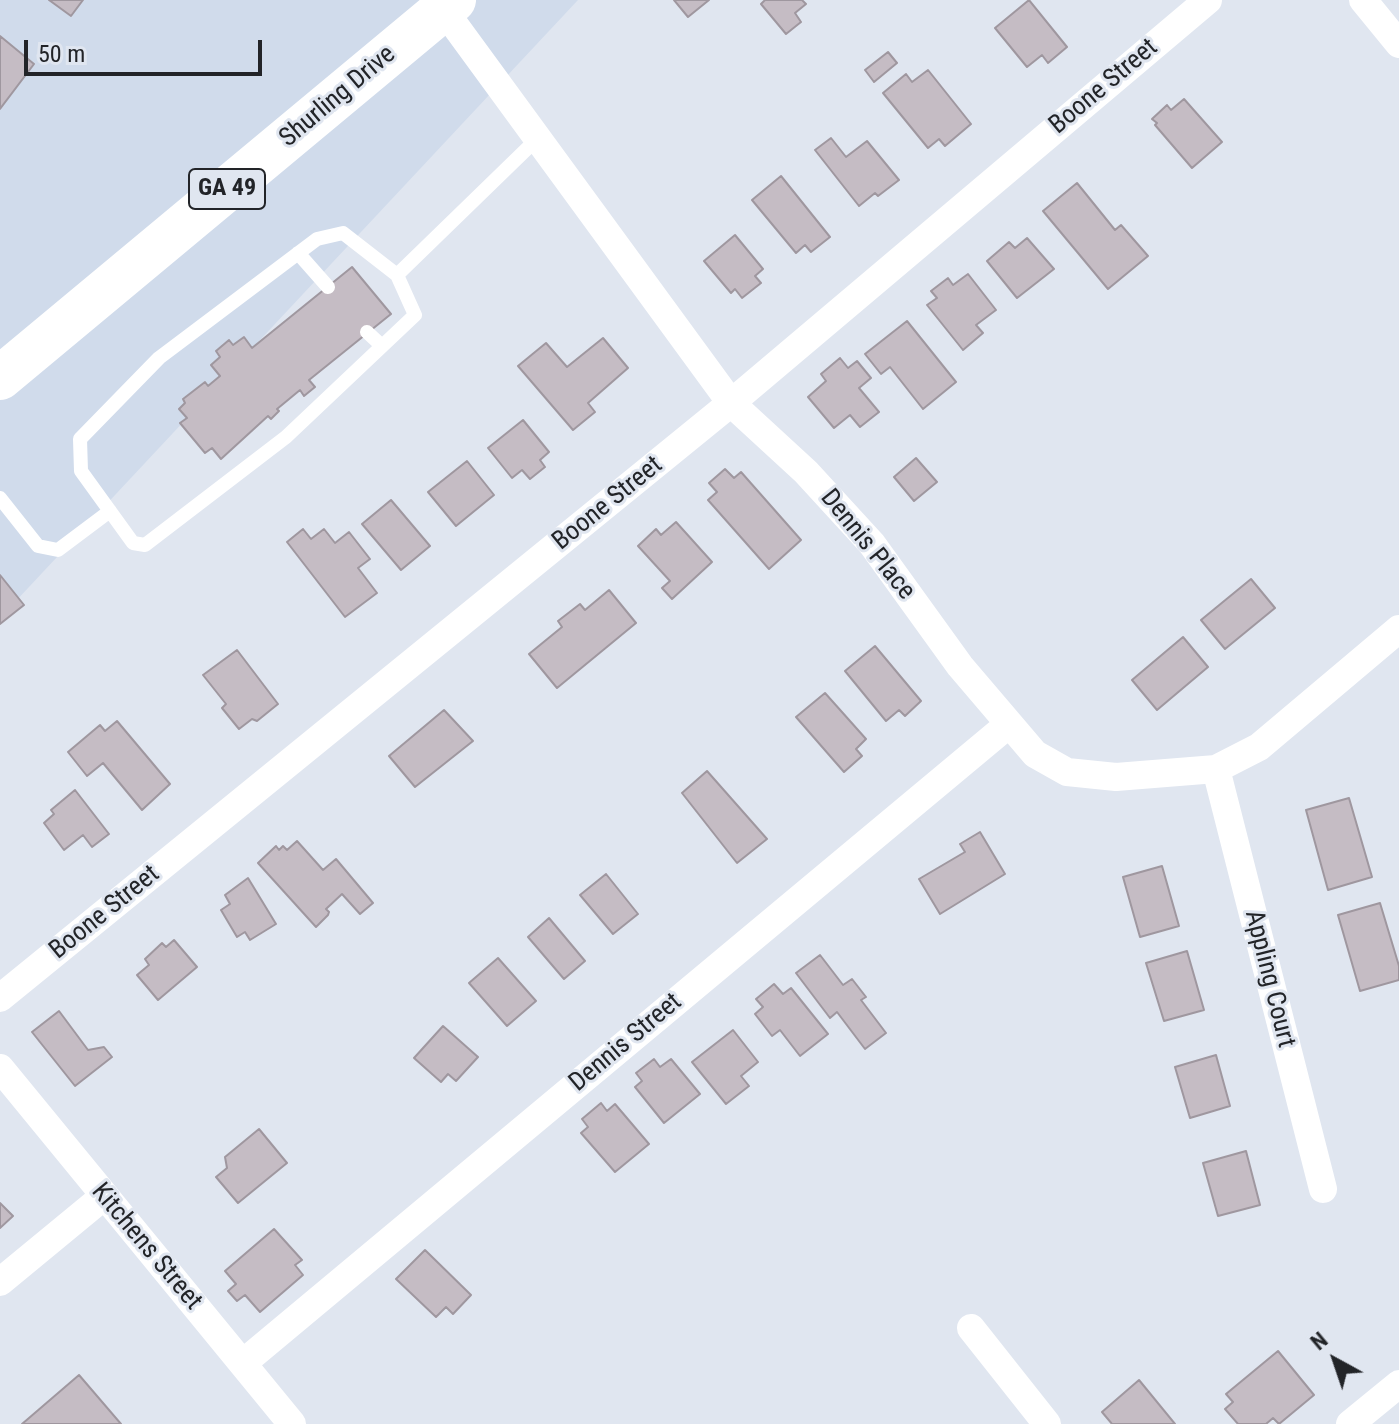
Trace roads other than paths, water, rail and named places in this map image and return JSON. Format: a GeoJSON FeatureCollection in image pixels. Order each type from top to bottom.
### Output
{"type":"FeatureCollection","features":[{"type":"Feature","properties":{"kind":"main road","name":"Shurling Drive"},"geometry":{"type":"LineString","coordinates":[[0,378],[449,4]]}},
{"type":"Feature","properties":{"kind":"street","name":"Boone Street"},"geometry":{"type":"LineString","coordinates":[[0,998],[731,403],[1208,0]]}},
{"type":"Feature","properties":{"kind":"street"},"geometry":{"type":"LineString","coordinates":[[1363,0],[1399,44]]}},
{"type":"Feature","properties":{"kind":"street","name":"Dennis Place"},"geometry":{"type":"LineString","coordinates":[[449,4],[538,138],[731,403],[806,472],[872,544],[960,666],[1035,754],[1067,772],[1116,777],[1216,769],[1259,747],[1399,629]]}},
{"type":"Feature","properties":{"kind":"street","name":"Dennis Street"},"geometry":{"type":"LineString","coordinates":[[243,1363],[1009,724]]}},
{"type":"Feature","properties":{"kind":"street","name":"Appling Court"},"geometry":{"type":"LineString","coordinates":[[1216,769],[1323,1189]]}},
{"type":"Feature","properties":{"kind":"street","name":"Kitchens Street"},"geometry":{"type":"LineString","coordinates":[[0,1068],[292,1424]]}},
{"type":"Feature","properties":{"kind":"street"},"geometry":{"type":"LineString","coordinates":[[0,1282],[103,1197]]}},
{"type":"Feature","properties":{"kind":"street"},"geometry":{"type":"LineString","coordinates":[[971,1328],[1047,1424]]}},
{"type":"Feature","properties":{"kind":"street"},"geometry":{"type":"LineString","coordinates":[[1350,1424],[1399,1384]]}},
{"type":"Feature","properties":{"kind":"lane"},"geometry":{"type":"LineString","coordinates":[[397,275],[538,138]]}},
{"type":"Feature","properties":{"kind":"lane"},"geometry":{"type":"LineString","coordinates":[[343,233],[397,275],[415,315],[286,437],[145,545],[133,543],[81,471],[80,439],[159,358],[317,239],[343,233]]}},
{"type":"Feature","properties":{"kind":"lane"},"geometry":{"type":"LineString","coordinates":[[298,253],[328,287]]}},
{"type":"Feature","properties":{"kind":"lane"},"geometry":{"type":"LineString","coordinates":[[367,332],[382,346]]}},
{"type":"Feature","properties":{"kind":"lane"},"geometry":{"type":"LineString","coordinates":[[0,498],[38,546],[58,550],[110,511]]}}]}
